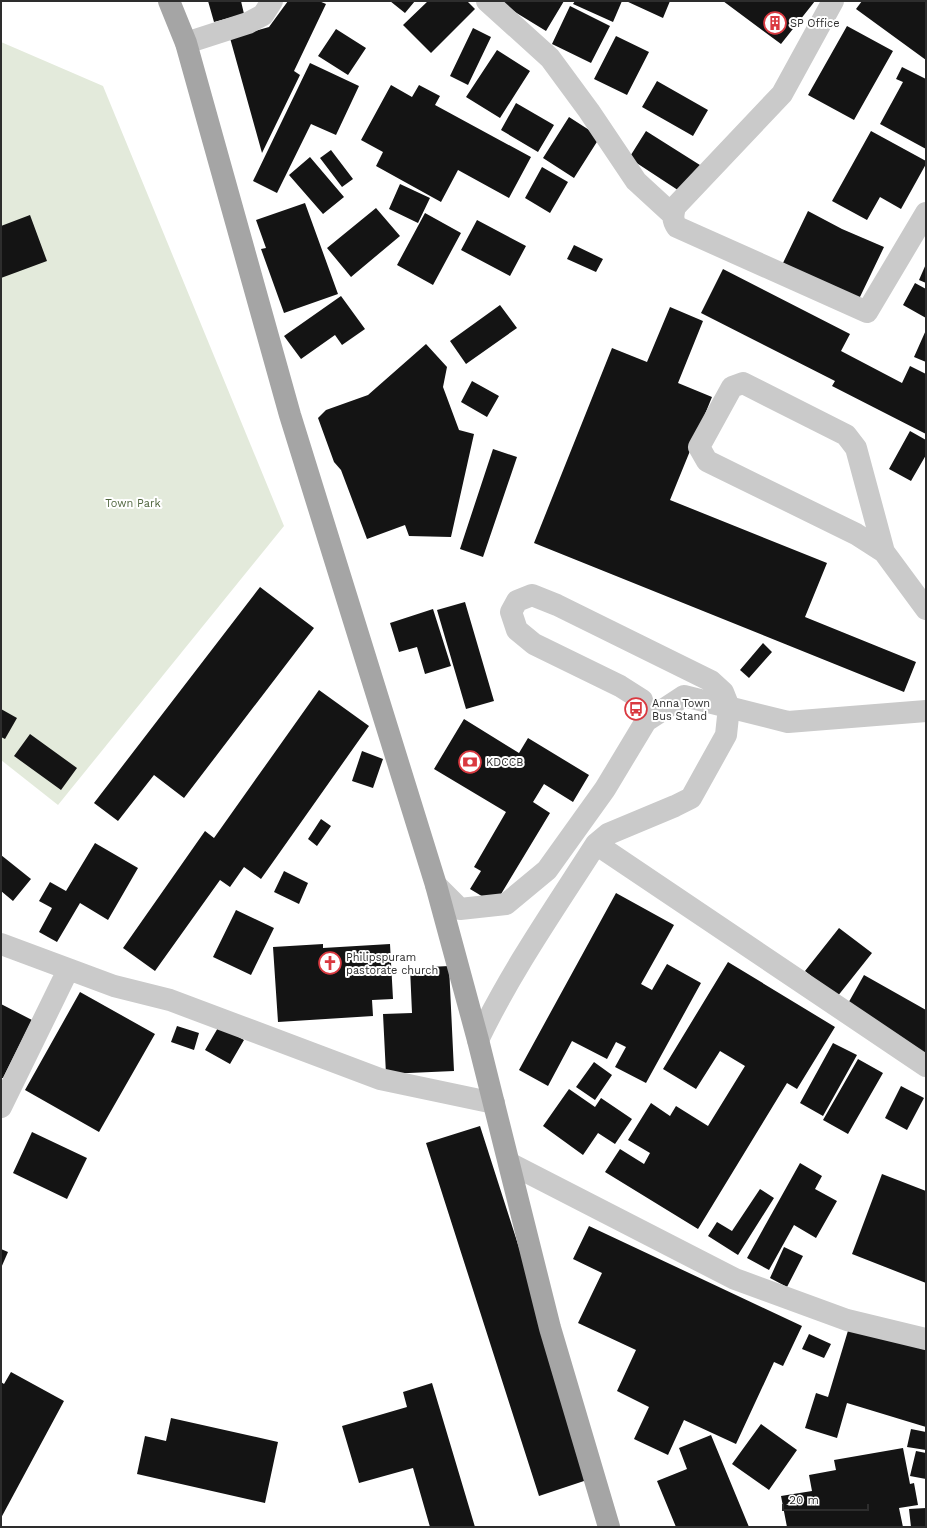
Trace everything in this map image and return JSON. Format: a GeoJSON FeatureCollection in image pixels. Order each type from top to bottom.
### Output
{"type":"FeatureCollection","features":[{"type":"Feature","properties":{"kind":"main road"},"geometry":{"type":"LineString","coordinates":[[169,1],[186,43],[290,415],[436,885],[494,1102],[550,1328],[609,1527]]}},
{"type":"Feature","properties":{"kind":"street"},"geometry":{"type":"LineString","coordinates":[[186,43],[248,24],[263,15],[272,1]]}},
{"type":"Feature","properties":{"kind":"street"},"geometry":{"type":"LineString","coordinates":[[487,1],[550,58],[589,111],[636,181],[673,215]]}},
{"type":"Feature","properties":{"kind":"street"},"geometry":{"type":"LineString","coordinates":[[833,1],[782,94],[675,207],[673,222],[677,227],[867,312],[926,213]]}},
{"type":"Feature","properties":{"kind":"street"},"geometry":{"type":"LineString","coordinates":[[884,552],[856,448],[846,435],[743,383],[732,387],[699,447],[707,461],[856,534],[884,552],[926,609]]}},
{"type":"Feature","properties":{"kind":"street"},"geometry":{"type":"LineString","coordinates":[[478,1040],[493,1009],[518,966],[596,844],[608,834],[691,798],[726,735],[729,707],[724,692],[711,681],[564,609],[532,595],[517,601],[511,612],[517,630],[534,644],[620,686],[642,700],[646,721]]}},
{"type":"Feature","properties":{"kind":"street"},"geometry":{"type":"LineString","coordinates":[[436,885],[460,909],[506,904],[547,870],[604,789],[646,721],[684,696],[788,722],[926,711]]}},
{"type":"Feature","properties":{"kind":"street"},"geometry":{"type":"LineString","coordinates":[[596,844],[926,1066]]}},
{"type":"Feature","properties":{"kind":"street"},"geometry":{"type":"LineString","coordinates":[[1,944],[114,986],[170,1000],[380,1079],[494,1102]]}},
{"type":"Feature","properties":{"kind":"street"},"geometry":{"type":"LineString","coordinates":[[1,1107],[68,970]]}},
{"type":"Feature","properties":{"kind":"street"},"geometry":{"type":"LineString","coordinates":[[509,1163],[735,1279],[847,1320],[926,1339]]}},
{"type":"Feature","properties":{"kind":"green space","name":"Town Park"},"geometry":{"type":"Polygon","coordinates":[[[1,42],[103,86],[284,526],[58,805],[1,760],[1,42]]]}},
{"type":"Feature","properties":{"kind":"building"},"geometry":{"type":"Polygon","coordinates":[[[208,1],[241,1],[244,14],[214,22],[208,1]]]}},
{"type":"Feature","properties":{"kind":"building"},"geometry":{"type":"Polygon","coordinates":[[[288,1],[319,1],[326,4],[294,71],[300,75],[262,153],[230,38],[269,27],[288,1]]]}},
{"type":"Feature","properties":{"kind":"building"},"geometry":{"type":"Polygon","coordinates":[[[390,1],[415,1],[405,13],[390,1]]]}},
{"type":"Feature","properties":{"kind":"building"},"geometry":{"type":"Polygon","coordinates":[[[428,1],[467,1],[475,9],[431,53],[403,25],[428,1]]]}},
{"type":"Feature","properties":{"kind":"building"},"geometry":{"type":"Polygon","coordinates":[[[497,1],[564,1],[546,31],[497,1]]]}},
{"type":"Feature","properties":{"kind":"building"},"geometry":{"type":"Polygon","coordinates":[[[575,1],[622,1],[613,22],[573,4],[575,1]]]}},
{"type":"Feature","properties":{"kind":"building"},"geometry":{"type":"Polygon","coordinates":[[[626,1],[670,1],[663,18],[626,1]]]}},
{"type":"Feature","properties":{"kind":"building","name":"SP Office"},"geometry":{"type":"Polygon","coordinates":[[[723,1],[815,1],[781,44],[723,1]]]}},
{"type":"Feature","properties":{"kind":"building"},"geometry":{"type":"Polygon","coordinates":[[[862,1],[926,1],[926,60],[856,9],[862,1]]]}},
{"type":"Feature","properties":{"kind":"building"},"geometry":{"type":"Polygon","coordinates":[[[570,6],[610,26],[591,63],[552,44],[570,6]]]}},
{"type":"Feature","properties":{"kind":"building"},"geometry":{"type":"Polygon","coordinates":[[[847,26],[893,51],[854,120],[808,95],[847,26]]]}},
{"type":"Feature","properties":{"kind":"building"},"geometry":{"type":"Polygon","coordinates":[[[473,28],[491,37],[468,85],[450,76],[473,28]]]}},
{"type":"Feature","properties":{"kind":"building"},"geometry":{"type":"Polygon","coordinates":[[[336,29],[366,48],[348,75],[318,56],[336,29]]]}},
{"type":"Feature","properties":{"kind":"building"},"geometry":{"type":"Polygon","coordinates":[[[616,36],[649,52],[627,95],[594,79],[616,36]]]}},
{"type":"Feature","properties":{"kind":"building"},"geometry":{"type":"Polygon","coordinates":[[[497,50],[530,71],[500,118],[466,97],[497,50]]]}},
{"type":"Feature","properties":{"kind":"building"},"geometry":{"type":"Polygon","coordinates":[[[310,63],[359,86],[336,135],[311,124],[277,193],[253,181],[310,63]]]}},
{"type":"Feature","properties":{"kind":"building"},"geometry":{"type":"Polygon","coordinates":[[[902,67],[926,79],[926,149],[880,124],[903,82],[896,79],[902,67]]]}},
{"type":"Feature","properties":{"kind":"building"},"geometry":{"type":"Polygon","coordinates":[[[657,81],[708,110],[693,136],[642,107],[657,81]]]}},
{"type":"Feature","properties":{"kind":"building"},"geometry":{"type":"Polygon","coordinates":[[[391,85],[412,97],[419,85],[440,96],[435,105],[531,157],[509,198],[458,170],[441,202],[376,166],[383,152],[361,140],[391,85]]]}},
{"type":"Feature","properties":{"kind":"building"},"geometry":{"type":"Polygon","coordinates":[[[516,103],[554,125],[538,152],[501,130],[516,103]]]}},
{"type":"Feature","properties":{"kind":"building"},"geometry":{"type":"Polygon","coordinates":[[[569,117],[600,137],[574,178],[543,158],[569,117]]]}},
{"type":"Feature","properties":{"kind":"building"},"geometry":{"type":"Polygon","coordinates":[[[646,131],[711,172],[693,200],[629,158],[646,131]]]}},
{"type":"Feature","properties":{"kind":"building"},"geometry":{"type":"Polygon","coordinates":[[[871,131],[926,161],[926,164],[901,209],[880,197],[867,220],[832,201],[871,131]]]}},
{"type":"Feature","properties":{"kind":"building"},"geometry":{"type":"Polygon","coordinates":[[[331,150],[353,179],[342,187],[320,158],[331,150]]]}},
{"type":"Feature","properties":{"kind":"building"},"geometry":{"type":"Polygon","coordinates":[[[310,157],[344,197],[323,214],[289,175],[310,157]]]}},
{"type":"Feature","properties":{"kind":"building"},"geometry":{"type":"Polygon","coordinates":[[[542,167],[568,182],[550,213],[525,198],[542,167]]]}},
{"type":"Feature","properties":{"kind":"building"},"geometry":{"type":"Polygon","coordinates":[[[400,184],[430,198],[418,223],[389,209],[400,184]]]}},
{"type":"Feature","properties":{"kind":"building"},"geometry":{"type":"Polygon","coordinates":[[[305,203],[338,294],[284,313],[261,249],[266,248],[256,220],[305,203]]]}},
{"type":"Feature","properties":{"kind":"building"},"geometry":{"type":"Polygon","coordinates":[[[376,208],[400,236],[351,277],[327,248],[376,208]]]}},
{"type":"Feature","properties":{"kind":"building"},"geometry":{"type":"Polygon","coordinates":[[[808,211],[842,229],[884,247],[859,299],[783,263],[808,211]]]}},
{"type":"Feature","properties":{"kind":"building"},"geometry":{"type":"Polygon","coordinates":[[[425,213],[461,233],[433,285],[397,265],[425,213]]]}},
{"type":"Feature","properties":{"kind":"building"},"geometry":{"type":"Polygon","coordinates":[[[30,215],[47,261],[1,278],[1,226],[30,215]]]}},
{"type":"Feature","properties":{"kind":"building"},"geometry":{"type":"Polygon","coordinates":[[[477,220],[526,246],[510,276],[461,250],[477,220]]]}},
{"type":"Feature","properties":{"kind":"building"},"geometry":{"type":"Polygon","coordinates":[[[574,245],[603,259],[596,272],[567,259],[574,245]]]}},
{"type":"Feature","properties":{"kind":"building"},"geometry":{"type":"Polygon","coordinates":[[[926,264],[926,283],[919,280],[926,264]]]}},
{"type":"Feature","properties":{"kind":"building"},"geometry":{"type":"Polygon","coordinates":[[[723,269],[850,334],[841,351],[902,383],[910,366],[926,374],[926,434],[832,386],[835,381],[701,313],[723,269]]]}},
{"type":"Feature","properties":{"kind":"building"},"geometry":{"type":"Polygon","coordinates":[[[915,283],[926,289],[926,318],[903,305],[915,283]]]}},
{"type":"Feature","properties":{"kind":"building"},"geometry":{"type":"Polygon","coordinates":[[[341,296],[365,329],[342,345],[335,335],[301,359],[284,336],[341,296]]]}},
{"type":"Feature","properties":{"kind":"building"},"geometry":{"type":"Polygon","coordinates":[[[500,305],[517,328],[466,364],[450,341],[500,305]]]}},
{"type":"Feature","properties":{"kind":"building"},"geometry":{"type":"Polygon","coordinates":[[[670,307],[703,321],[678,383],[712,397],[670,500],[827,563],[805,617],[916,662],[904,692],[534,543],[612,348],[647,362],[670,307]]]}},
{"type":"Feature","properties":{"kind":"building"},"geometry":{"type":"Polygon","coordinates":[[[926,330],[926,362],[914,357],[926,330]]]}},
{"type":"Feature","properties":{"kind":"building"},"geometry":{"type":"Polygon","coordinates":[[[426,344],[447,367],[443,387],[459,430],[474,434],[451,537],[409,536],[405,525],[367,539],[341,470],[334,462],[318,418],[326,410],[368,395],[426,344]]]}},
{"type":"Feature","properties":{"kind":"building"},"geometry":{"type":"Polygon","coordinates":[[[472,381],[499,396],[487,417],[461,402],[472,381]]]}},
{"type":"Feature","properties":{"kind":"building"},"geometry":{"type":"Polygon","coordinates":[[[910,431],[926,440],[926,455],[911,481],[889,469],[910,431]]]}},
{"type":"Feature","properties":{"kind":"building"},"geometry":{"type":"Polygon","coordinates":[[[493,449],[517,457],[483,557],[460,549],[493,449]]]}},
{"type":"Feature","properties":{"kind":"building"},"geometry":{"type":"Polygon","coordinates":[[[260,587],[314,628],[184,798],[154,775],[118,821],[94,803],[260,587]]]}},
{"type":"Feature","properties":{"kind":"building"},"geometry":{"type":"Polygon","coordinates":[[[465,602],[494,701],[466,709],[437,610],[465,602]]]}},
{"type":"Feature","properties":{"kind":"building"},"geometry":{"type":"Polygon","coordinates":[[[433,609],[451,666],[425,674],[417,647],[399,652],[390,623],[433,609]]]}},
{"type":"Feature","properties":{"kind":"building"},"geometry":{"type":"Polygon","coordinates":[[[763,643],[772,652],[749,678],[740,670],[763,643]]]}},
{"type":"Feature","properties":{"kind":"building"},"geometry":{"type":"Polygon","coordinates":[[[319,690],[369,726],[261,879],[244,867],[230,887],[220,880],[155,971],[123,948],[205,831],[214,838],[319,690]]]}},
{"type":"Feature","properties":{"kind":"building"},"geometry":{"type":"Polygon","coordinates":[[[1,709],[17,718],[5,739],[1,737],[1,709]]]}},
{"type":"Feature","properties":{"kind":"building"},"geometry":{"type":"Polygon","coordinates":[[[464,719],[519,753],[528,738],[589,775],[573,802],[544,784],[533,802],[550,813],[495,904],[470,889],[481,871],[474,867],[506,812],[434,769],[464,719]]]}},
{"type":"Feature","properties":{"kind":"building"},"geometry":{"type":"Polygon","coordinates":[[[30,734],[77,768],[61,790],[14,756],[30,734]]]}},
{"type":"Feature","properties":{"kind":"building"},"geometry":{"type":"Polygon","coordinates":[[[362,751],[383,759],[373,788],[352,781],[362,751]]]}},
{"type":"Feature","properties":{"kind":"building"},"geometry":{"type":"Polygon","coordinates":[[[321,819],[331,826],[317,846],[308,839],[321,819]]]}},
{"type":"Feature","properties":{"kind":"building"},"geometry":{"type":"Polygon","coordinates":[[[95,843],[138,868],[108,920],[80,903],[57,942],[39,932],[52,908],[39,901],[50,882],[66,891],[95,843]]]}},
{"type":"Feature","properties":{"kind":"building"},"geometry":{"type":"Polygon","coordinates":[[[1,855],[31,879],[13,901],[1,891],[1,855]]]}},
{"type":"Feature","properties":{"kind":"building"},"geometry":{"type":"Polygon","coordinates":[[[284,871],[308,883],[299,904],[274,892],[284,871]]]}},
{"type":"Feature","properties":{"kind":"building"},"geometry":{"type":"Polygon","coordinates":[[[616,893],[674,925],[641,984],[652,990],[667,964],[701,983],[646,1083],[615,1067],[626,1047],[616,1042],[607,1059],[572,1041],[548,1086],[519,1070],[616,893]]]}},
{"type":"Feature","properties":{"kind":"building"},"geometry":{"type":"Polygon","coordinates":[[[236,910],[274,928],[251,975],[213,957],[236,910]]]}},
{"type":"Feature","properties":{"kind":"building"},"geometry":{"type":"Polygon","coordinates":[[[839,928],[872,953],[837,997],[805,971],[839,928]]]}},
{"type":"Feature","properties":{"kind":"building"},"geometry":{"type":"Polygon","coordinates":[[[323,944],[323,948],[390,944],[393,999],[372,1000],[373,1016],[278,1022],[273,947],[323,944]]]}},
{"type":"Feature","properties":{"kind":"building"},"geometry":{"type":"Polygon","coordinates":[[[728,962],[835,1027],[797,1089],[787,1083],[698,1229],[605,1172],[620,1149],[644,1164],[650,1153],[628,1140],[651,1103],[670,1116],[676,1106],[708,1126],[745,1066],[720,1051],[696,1089],[663,1069],[728,962]]]}},
{"type":"Feature","properties":{"kind":"building"},"geometry":{"type":"Polygon","coordinates":[[[449,966],[454,1071],[386,1074],[383,1014],[412,1013],[410,968],[449,966]]]}},
{"type":"Feature","properties":{"kind":"building"},"geometry":{"type":"Polygon","coordinates":[[[864,975],[926,1010],[926,1060],[846,1007],[864,975]]]}},
{"type":"Feature","properties":{"kind":"building"},"geometry":{"type":"Polygon","coordinates":[[[80,992],[155,1034],[99,1132],[25,1090],[80,992]]]}},
{"type":"Feature","properties":{"kind":"building"},"geometry":{"type":"Polygon","coordinates":[[[1,1004],[32,1020],[3,1078],[1,1078],[1,1004]]]}},
{"type":"Feature","properties":{"kind":"building"},"geometry":{"type":"Polygon","coordinates":[[[177,1026],[199,1033],[194,1050],[171,1042],[177,1026]]]}},
{"type":"Feature","properties":{"kind":"building"},"geometry":{"type":"Polygon","coordinates":[[[219,1026],[244,1040],[230,1064],[205,1050],[219,1026]]]}},
{"type":"Feature","properties":{"kind":"building"},"geometry":{"type":"Polygon","coordinates":[[[833,1043],[857,1055],[823,1116],[800,1103],[833,1043]]]}},
{"type":"Feature","properties":{"kind":"building"},"geometry":{"type":"Polygon","coordinates":[[[858,1059],[883,1073],[848,1134],[823,1120],[858,1059]]]}},
{"type":"Feature","properties":{"kind":"building"},"geometry":{"type":"Polygon","coordinates":[[[594,1062],[612,1075],[595,1100],[576,1087],[594,1062]]]}},
{"type":"Feature","properties":{"kind":"building"},"geometry":{"type":"Polygon","coordinates":[[[901,1086],[924,1098],[907,1130],[885,1118],[901,1086]]]}},
{"type":"Feature","properties":{"kind":"building"},"geometry":{"type":"Polygon","coordinates":[[[569,1089],[595,1107],[601,1098],[632,1119],[615,1144],[598,1133],[583,1155],[543,1126],[569,1089]]]}},
{"type":"Feature","properties":{"kind":"building"},"geometry":{"type":"Polygon","coordinates":[[[480,1126],[593,1478],[539,1496],[426,1143],[480,1126]]]}},
{"type":"Feature","properties":{"kind":"building"},"geometry":{"type":"Polygon","coordinates":[[[32,1132],[87,1158],[67,1199],[13,1173],[32,1132]]]}},
{"type":"Feature","properties":{"kind":"building"},"geometry":{"type":"Polygon","coordinates":[[[800,1163],[822,1176],[815,1189],[837,1201],[816,1238],[794,1225],[769,1270],[747,1258],[800,1163]]]}},
{"type":"Feature","properties":{"kind":"building"},"geometry":{"type":"Polygon","coordinates":[[[882,1174],[926,1191],[926,1283],[852,1254],[882,1174]]]}},
{"type":"Feature","properties":{"kind":"building"},"geometry":{"type":"Polygon","coordinates":[[[760,1189],[774,1198],[738,1255],[708,1236],[717,1222],[732,1231],[760,1189]]]}},
{"type":"Feature","properties":{"kind":"building"},"geometry":{"type":"Polygon","coordinates":[[[589,1226],[802,1326],[783,1366],[774,1362],[736,1444],[684,1420],[668,1455],[634,1439],[649,1407],[617,1391],[636,1350],[578,1323],[602,1273],[573,1259],[589,1226]]]}},
{"type":"Feature","properties":{"kind":"building"},"geometry":{"type":"Polygon","coordinates":[[[784,1247],[803,1256],[787,1287],[770,1278],[784,1247]]]}},
{"type":"Feature","properties":{"kind":"building"},"geometry":{"type":"Polygon","coordinates":[[[1,1249],[8,1252],[1,1268],[1,1249]]]}},
{"type":"Feature","properties":{"kind":"building"},"geometry":{"type":"Polygon","coordinates":[[[850,1324],[926,1347],[926,1427],[847,1403],[837,1438],[805,1428],[816,1393],[828,1397],[850,1324]]]}},
{"type":"Feature","properties":{"kind":"building"},"geometry":{"type":"Polygon","coordinates":[[[809,1334],[831,1344],[824,1358],[802,1349],[809,1334]]]}},
{"type":"Feature","properties":{"kind":"building"},"geometry":{"type":"Polygon","coordinates":[[[11,1372],[64,1401],[1,1518],[1,1382],[4,1384],[11,1372]]]}},
{"type":"Feature","properties":{"kind":"building"},"geometry":{"type":"Polygon","coordinates":[[[432,1383],[475,1527],[430,1527],[413,1468],[359,1483],[342,1426],[407,1407],[403,1392],[432,1383]]]}},
{"type":"Feature","properties":{"kind":"building"},"geometry":{"type":"Polygon","coordinates":[[[171,1418],[278,1442],[265,1503],[137,1474],[145,1436],[166,1441],[171,1418]]]}},
{"type":"Feature","properties":{"kind":"building"},"geometry":{"type":"Polygon","coordinates":[[[761,1424],[797,1450],[769,1490],[732,1464],[761,1424]]]}},
{"type":"Feature","properties":{"kind":"building"},"geometry":{"type":"Polygon","coordinates":[[[911,1429],[926,1432],[926,1450],[907,1447],[911,1429]]]}},
{"type":"Feature","properties":{"kind":"building"},"geometry":{"type":"Polygon","coordinates":[[[711,1435],[749,1527],[676,1527],[657,1481],[687,1469],[679,1448],[711,1435]]]}},
{"type":"Feature","properties":{"kind":"building"},"geometry":{"type":"Polygon","coordinates":[[[903,1448],[910,1484],[914,1483],[918,1505],[899,1508],[903,1527],[787,1527],[781,1496],[812,1491],[809,1475],[836,1470],[834,1460],[903,1448]]]}},
{"type":"Feature","properties":{"kind":"building"},"geometry":{"type":"Polygon","coordinates":[[[916,1451],[926,1453],[926,1479],[910,1476],[916,1451]]]}},
{"type":"Feature","properties":{"kind":"building"},"geometry":{"type":"Polygon","coordinates":[[[926,1508],[926,1527],[911,1527],[909,1509],[926,1508]]]}},
{"type":"Feature","properties":{"kind":"place","name":"SP Office"},"geometry":{"type":"Point","coordinates":[775,23]}},
{"type":"Feature","properties":{"kind":"place","name":"Anna Town Bus Stand"},"geometry":{"type":"Point","coordinates":[636,709]}},
{"type":"Feature","properties":{"kind":"place","name":"KDCCB"},"geometry":{"type":"Point","coordinates":[470,762]}},
{"type":"Feature","properties":{"kind":"place","name":"Philipspuram pastorate church"},"geometry":{"type":"Point","coordinates":[330,963]}}]}
